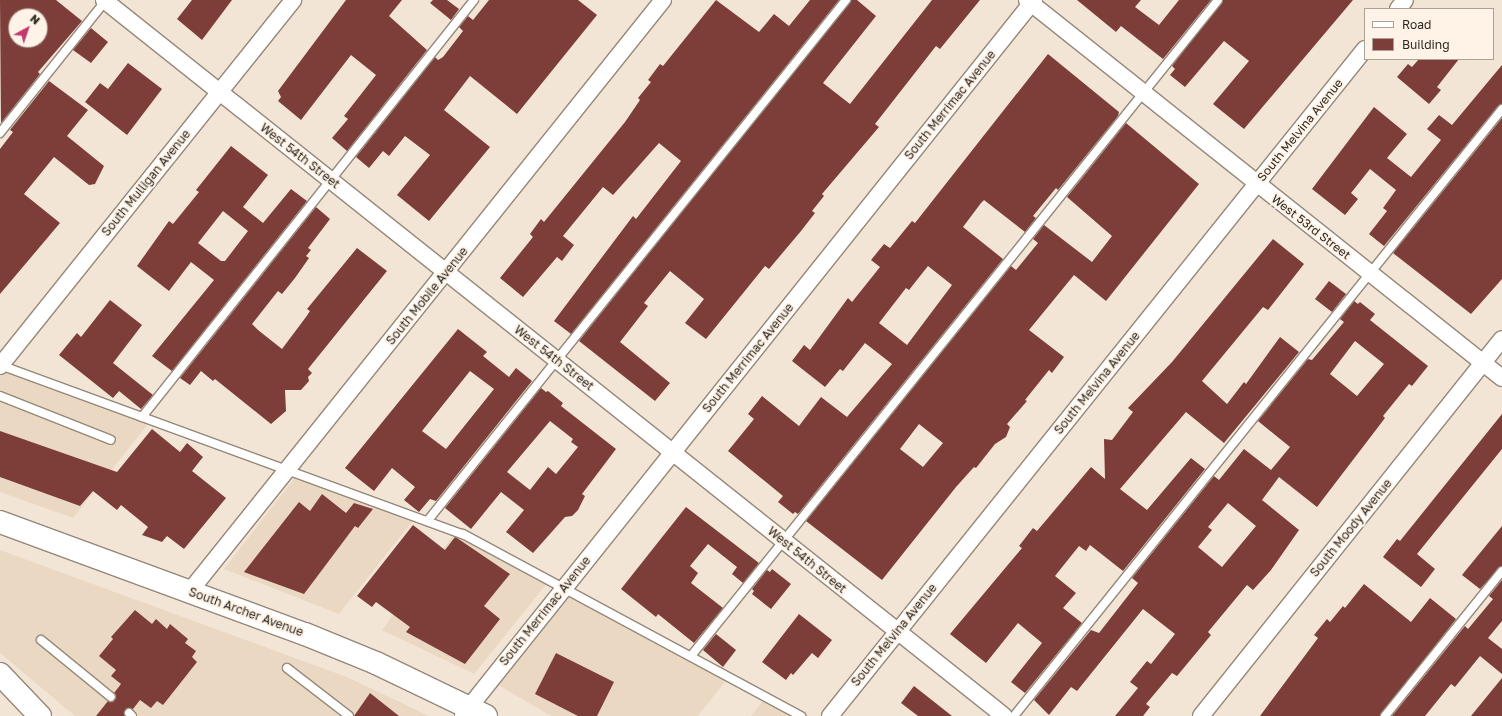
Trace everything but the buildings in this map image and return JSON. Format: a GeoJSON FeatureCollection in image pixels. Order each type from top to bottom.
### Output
{"type":"FeatureCollection","features":[{"type":"Feature","properties":{"kind":"main road","name":"South Archer Avenue"},"geometry":{"type":"LineString","coordinates":[[0,522],[190,591],[376,663],[472,713]]}},
{"type":"Feature","properties":{"kind":"main road"},"geometry":{"type":"LineString","coordinates":[[0,674],[39,715]]}},
{"type":"Feature","properties":{"kind":"main road"},"geometry":{"type":"LineString","coordinates":[[0,697],[39,715]]}},
{"type":"Feature","properties":{"kind":"street","name":"West 54th Street"},"geometry":{"type":"LineString","coordinates":[[105,0],[1004,716]]}},
{"type":"Feature","properties":{"kind":"street","name":"South Mulligan Avenue"},"geometry":{"type":"LineString","coordinates":[[0,366],[293,0]]}},
{"type":"Feature","properties":{"kind":"street","name":"South Mobile Avenue"},"geometry":{"type":"LineString","coordinates":[[190,591],[663,0]]}},
{"type":"Feature","properties":{"kind":"street"},"geometry":{"type":"LineString","coordinates":[[1399,8],[1405,0]]}},
{"type":"Feature","properties":{"kind":"street","name":"West 53rd Street"},"geometry":{"type":"LineString","coordinates":[[1030,1],[1256,184],[1502,378]]}},
{"type":"Feature","properties":{"kind":"street","name":"South Merrimac Avenue"},"geometry":{"type":"LineString","coordinates":[[472,713],[564,588],[1030,1]]}},
{"type":"Feature","properties":{"kind":"street","name":"South Melvina Avenue"},"geometry":{"type":"LineString","coordinates":[[830,716],[1364,50]]}},
{"type":"Feature","properties":{"kind":"street","name":"South Moody Avenue"},"geometry":{"type":"LineString","coordinates":[[1201,716],[1502,340]]}},
{"type":"Feature","properties":{"kind":"lane"},"geometry":{"type":"LineString","coordinates":[[0,133],[105,0]]}},
{"type":"Feature","properties":{"kind":"lane"},"geometry":{"type":"LineString","coordinates":[[142,417],[474,0]]}},
{"type":"Feature","properties":{"kind":"lane"},"geometry":{"type":"LineString","coordinates":[[429,520],[846,0]]}},
{"type":"Feature","properties":{"kind":"lane"},"geometry":{"type":"LineString","coordinates":[[691,656],[1218,0]]}},
{"type":"Feature","properties":{"kind":"lane"},"geometry":{"type":"LineString","coordinates":[[1014,716],[1502,109]]}},
{"type":"Feature","properties":{"kind":"lane"},"geometry":{"type":"LineString","coordinates":[[0,366],[429,520],[463,534],[800,716]]}},
{"type":"Feature","properties":{"kind":"lane"},"geometry":{"type":"LineString","coordinates":[[0,396],[111,440]]}},
{"type":"Feature","properties":{"kind":"lane"},"geometry":{"type":"LineString","coordinates":[[1386,716],[1502,570]]}},
{"type":"Feature","properties":{"kind":"lane"},"geometry":{"type":"LineString","coordinates":[[41,640],[111,698]]}},
{"type":"Feature","properties":{"kind":"lane"},"geometry":{"type":"LineString","coordinates":[[287,668],[349,716]]}},
{"type":"Feature","properties":{"kind":"shaded area"},"geometry":{"type":"Polygon","coordinates":[[[0,369],[149,423],[73,518],[0,492],[0,369]]]}},
{"type":"Feature","properties":{"kind":"shaded area"},"geometry":{"type":"Polygon","coordinates":[[[297,475],[415,518],[339,614],[224,569],[297,475]]]}},
{"type":"Feature","properties":{"kind":"shaded area"},"geometry":{"type":"Polygon","coordinates":[[[455,533],[548,582],[474,674],[382,630],[455,533]]]}},
{"type":"Feature","properties":{"kind":"shaded area"},"geometry":{"type":"Polygon","coordinates":[[[0,550],[347,677],[429,716],[75,716],[0,653],[0,550]]]}},
{"type":"Feature","properties":{"kind":"shaded area"},"geometry":{"type":"Polygon","coordinates":[[[571,594],[728,678],[698,716],[551,716],[498,685],[571,594]]]}},
{"type":"Feature","properties":{"kind":"shaded area"},"geometry":{"type":"Polygon","coordinates":[[[765,698],[797,716],[751,716],[765,698]]]}}]}
